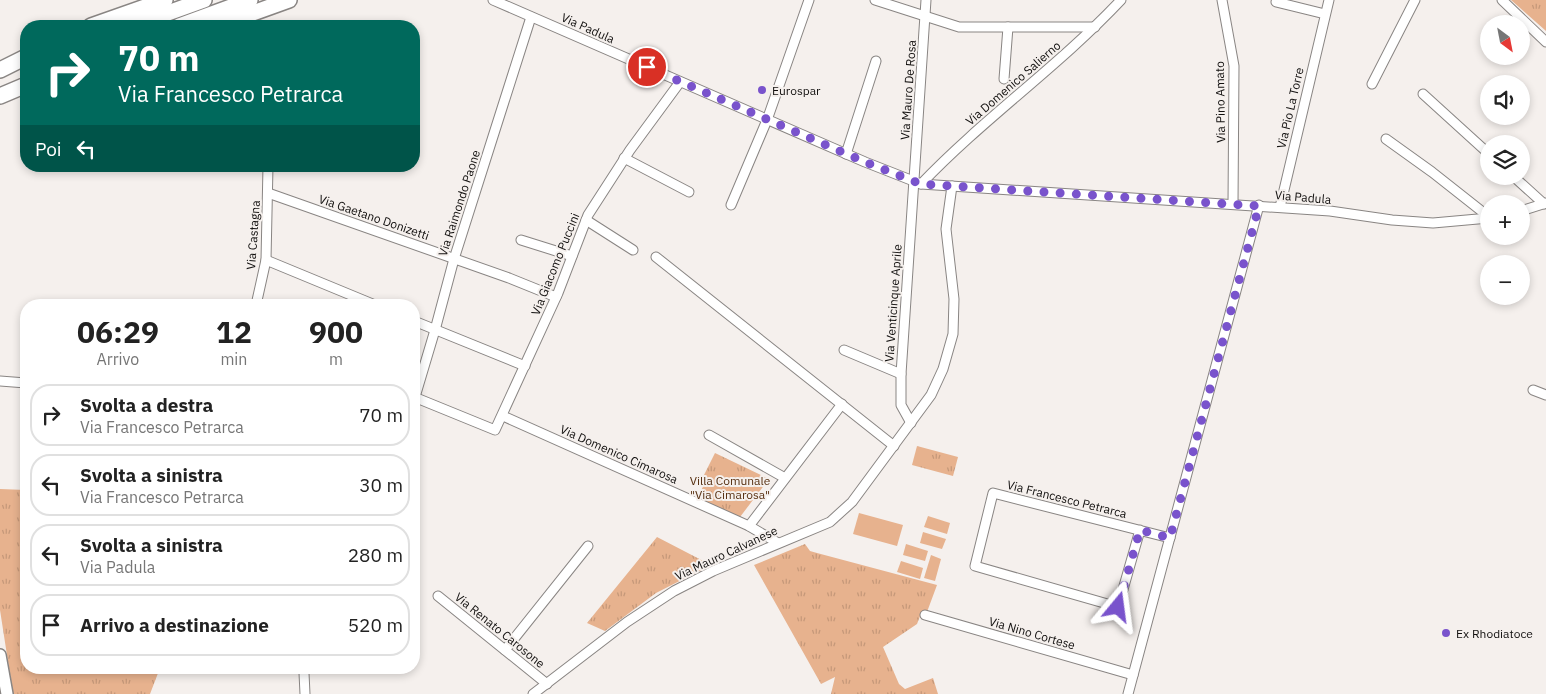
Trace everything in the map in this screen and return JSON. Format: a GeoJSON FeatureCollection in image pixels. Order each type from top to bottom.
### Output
{"type":"FeatureCollection","features":[{"type":"Feature","properties":{"kind":"highway"},"geometry":{"type":"LineString","coordinates":[[108,20],[165,0]]}},
{"type":"Feature","properties":{"kind":"highway"},"geometry":{"type":"LineString","coordinates":[[149,20],[204,0]]}},
{"type":"Feature","properties":{"kind":"highway"},"geometry":{"type":"LineString","coordinates":[[195,20],[250,0]]}},
{"type":"Feature","properties":{"kind":"highway"},"geometry":{"type":"LineString","coordinates":[[250,20],[289,0]]}},
{"type":"Feature","properties":{"kind":"highway"},"geometry":{"type":"LineString","coordinates":[[0,70],[20,60]]}},
{"type":"Feature","properties":{"kind":"highway"},"geometry":{"type":"LineString","coordinates":[[0,78],[20,70]]}},
{"type":"Feature","properties":{"kind":"highway"},"geometry":{"type":"LineString","coordinates":[[0,96],[20,88]]}},
{"type":"Feature","properties":{"kind":"street","name":"Via Padula"},"geometry":{"type":"LineString","coordinates":[[493,0],[766,120],[918,182],[952,186],[1280,207],[1433,223],[1480,219]]}},
{"type":"Feature","properties":{"kind":"street"},"geometry":{"type":"LineString","coordinates":[[731,205],[766,120],[809,0]]}},
{"type":"Feature","properties":{"kind":"street"},"geometry":{"type":"LineString","coordinates":[[875,0],[959,27],[1095,27]]}},
{"type":"Feature","properties":{"kind":"street","name":"Via Mauro De Rosa"},"geometry":{"type":"LineString","coordinates":[[918,182],[926,0]]}},
{"type":"Feature","properties":{"kind":"street","name":"Via Domenico Salierno"},"geometry":{"type":"LineString","coordinates":[[918,182],[1095,27],[1120,0]]}},
{"type":"Feature","properties":{"kind":"street","name":"Via Pino Amato"},"geometry":{"type":"LineString","coordinates":[[1222,0],[1234,66],[1234,204]]}},
{"type":"Feature","properties":{"kind":"street","name":"Via Pio La Torre"},"geometry":{"type":"LineString","coordinates":[[1280,207],[1329,0]]}},
{"type":"Feature","properties":{"kind":"street"},"geometry":{"type":"LineString","coordinates":[[1372,84],[1415,0]]}},
{"type":"Feature","properties":{"kind":"street"},"geometry":{"type":"LineString","coordinates":[[1502,0],[1546,42]]}},
{"type":"Feature","properties":{"kind":"street"},"geometry":{"type":"LineString","coordinates":[[1276,2],[1325,14]]}},
{"type":"Feature","properties":{"kind":"street","name":"Via Raimondo Paone"},"geometry":{"type":"LineString","coordinates":[[420,378],[454,259],[531,16]]}},
{"type":"Feature","properties":{"kind":"street"},"geometry":{"type":"LineString","coordinates":[[1004,79],[1008,27]]}},
{"type":"Feature","properties":{"kind":"street"},"geometry":{"type":"LineString","coordinates":[[846,154],[876,61]]}},
{"type":"Feature","properties":{"kind":"street","name":"Via Giacomo Puccini"},"geometry":{"type":"LineString","coordinates":[[503,416],[556,298],[586,220],[624,158],[680,82]]}},
{"type":"Feature","properties":{"kind":"street"},"geometry":{"type":"LineString","coordinates":[[1423,94],[1480,146]]}},
{"type":"Feature","properties":{"kind":"street"},"geometry":{"type":"LineString","coordinates":[[1386,139],[1432,172],[1480,211]]}},
{"type":"Feature","properties":{"kind":"street"},"geometry":{"type":"LineString","coordinates":[[624,158],[689,192]]}},
{"type":"Feature","properties":{"kind":"street","name":"Via Castagna"},"geometry":{"type":"LineString","coordinates":[[257,299],[266,260],[268,172]]}},
{"type":"Feature","properties":{"kind":"street","name":"Via Venticinque Aprile"},"geometry":{"type":"LineString","coordinates":[[911,423],[901,405],[901,374],[918,182]]}},
{"type":"Feature","properties":{"kind":"street"},"geometry":{"type":"LineString","coordinates":[[1524,185],[1545,203]]}},
{"type":"Feature","properties":{"kind":"street","name":"Via Mauro Calvanese"},"geometry":{"type":"LineString","coordinates":[[533,694],[627,622],[674,591],[713,571],[830,522],[852,502],[911,423],[935,386],[943,369],[953,334],[954,299],[946,229],[952,186]]}},
{"type":"Feature","properties":{"kind":"street","name":"Via Gaetano Donizetti"},"geometry":{"type":"LineString","coordinates":[[268,193],[454,259],[556,298]]}},
{"type":"Feature","properties":{"kind":"street"},"geometry":{"type":"LineString","coordinates":[[1530,208],[1545,203]]}},
{"type":"Feature","properties":{"kind":"street"},"geometry":{"type":"LineString","coordinates":[[1128,694],[1259,206]]}},
{"type":"Feature","properties":{"kind":"street"},"geometry":{"type":"LineString","coordinates":[[586,220],[633,250]]}},
{"type":"Feature","properties":{"kind":"street"},"geometry":{"type":"LineString","coordinates":[[521,240],[572,256]]}},
{"type":"Feature","properties":{"kind":"street"},"geometry":{"type":"LineString","coordinates":[[656,257],[894,446]]}},
{"type":"Feature","properties":{"kind":"street"},"geometry":{"type":"LineString","coordinates":[[266,260],[360,299]]}},
{"type":"Feature","properties":{"kind":"street"},"geometry":{"type":"LineString","coordinates":[[420,324],[525,366]]}},
{"type":"Feature","properties":{"kind":"street"},"geometry":{"type":"LineString","coordinates":[[844,350],[901,374]]}},
{"type":"Feature","properties":{"kind":"street"},"geometry":{"type":"LineString","coordinates":[[0,381],[20,383]]}},
{"type":"Feature","properties":{"kind":"street"},"geometry":{"type":"LineString","coordinates":[[1533,390],[1546,395]]}},
{"type":"Feature","properties":{"kind":"street"},"geometry":{"type":"LineString","coordinates":[[420,399],[495,430],[503,416]]}},
{"type":"Feature","properties":{"kind":"street","name":"Via Mauro Calvanese"},"geometry":{"type":"LineString","coordinates":[[749,526],[842,404]]}},
{"type":"Feature","properties":{"kind":"street","name":"Via Domenico Cimarosa"},"geometry":{"type":"LineString","coordinates":[[503,416],[749,526],[778,543]]}},
{"type":"Feature","properties":{"kind":"street"},"geometry":{"type":"LineString","coordinates":[[709,435],[785,478]]}},
{"type":"Feature","properties":{"kind":"street","name":"Via Francesco Petrarca"},"geometry":{"type":"LineString","coordinates":[[1140,530],[1118,607],[975,566],[993,493],[1140,530],[1170,538]]}},
{"type":"Feature","properties":{"kind":"street"},"geometry":{"type":"LineString","coordinates":[[505,650],[588,546]]}},
{"type":"Feature","properties":{"kind":"street","name":"Via Renato Carosone"},"geometry":{"type":"LineString","coordinates":[[438,596],[547,684]]}},
{"type":"Feature","properties":{"kind":"street","name":"Via Nino Cortese"},"geometry":{"type":"LineString","coordinates":[[925,615],[1133,675]]}},
{"type":"Feature","properties":{"kind":"street"},"geometry":{"type":"LineString","coordinates":[[0,655],[7,694]]}},
{"type":"Feature","properties":{"kind":"street"},"geometry":{"type":"LineString","coordinates":[[304,674],[305,694]]}},
{"type":"Feature","properties":{"kind":"green space"},"geometry":{"type":"Polygon","coordinates":[[[1511,0],[1546,0],[1546,31],[1530,15],[1511,0]]]}},
{"type":"Feature","properties":{"kind":"green space"},"geometry":{"type":"Polygon","coordinates":[[[917,446],[958,457],[953,476],[912,465],[917,446]]]}},
{"type":"Feature","properties":{"kind":"green space","name":"Villa Comunale \"Via Cimarosa\""},"geometry":{"type":"Polygon","coordinates":[[[715,453],[769,479],[740,517],[697,498],[705,483],[701,481],[715,453]]]}},
{"type":"Feature","properties":{"kind":"green space"},"geometry":{"type":"Polygon","coordinates":[[[0,489],[20,490],[20,674],[158,674],[150,694],[13,694],[0,610],[0,489]]]}},
{"type":"Feature","properties":{"kind":"green space"},"geometry":{"type":"Polygon","coordinates":[[[859,513],[903,525],[897,546],[853,534],[859,513]]]}},
{"type":"Feature","properties":{"kind":"green space"},"geometry":{"type":"Polygon","coordinates":[[[928,516],[950,523],[947,534],[924,527],[928,516]]]}},
{"type":"Feature","properties":{"kind":"green space"},"geometry":{"type":"Polygon","coordinates":[[[923,532],[946,539],[942,549],[920,543],[923,532]]]}},
{"type":"Feature","properties":{"kind":"green space"},"geometry":{"type":"Polygon","coordinates":[[[657,537],[711,565],[656,593],[605,631],[587,623],[657,537]]]}},
{"type":"Feature","properties":{"kind":"green space"},"geometry":{"type":"Polygon","coordinates":[[[805,544],[810,551],[937,585],[927,612],[922,611],[917,624],[883,647],[899,684],[905,689],[933,678],[938,694],[831,694],[835,677],[821,684],[754,565],[805,544]]]}},
{"type":"Feature","properties":{"kind":"green space"},"geometry":{"type":"Polygon","coordinates":[[[906,544],[928,551],[925,561],[903,555],[906,544]]]}},
{"type":"Feature","properties":{"kind":"green space"},"geometry":{"type":"Polygon","coordinates":[[[931,555],[941,559],[935,581],[924,578],[931,555]]]}},
{"type":"Feature","properties":{"kind":"green space"},"geometry":{"type":"Polygon","coordinates":[[[901,561],[923,568],[920,579],[897,572],[901,561]]]}},
{"type":"Feature","properties":{"kind":"place","name":"Eurospar"},"geometry":{"type":"Point","coordinates":[762,90]}},
{"type":"Feature","properties":{"kind":"place","name":"Ex Rhodiatoce"},"geometry":{"type":"Point","coordinates":[1446,633]}},
{"type":"Feature","properties":{"kind":"route"},"geometry":{"type":"LineString","coordinates":[[647,67],[865,162],[921,184],[1259,206],[1170,538],[1140,530],[1118,607]]}}]}
